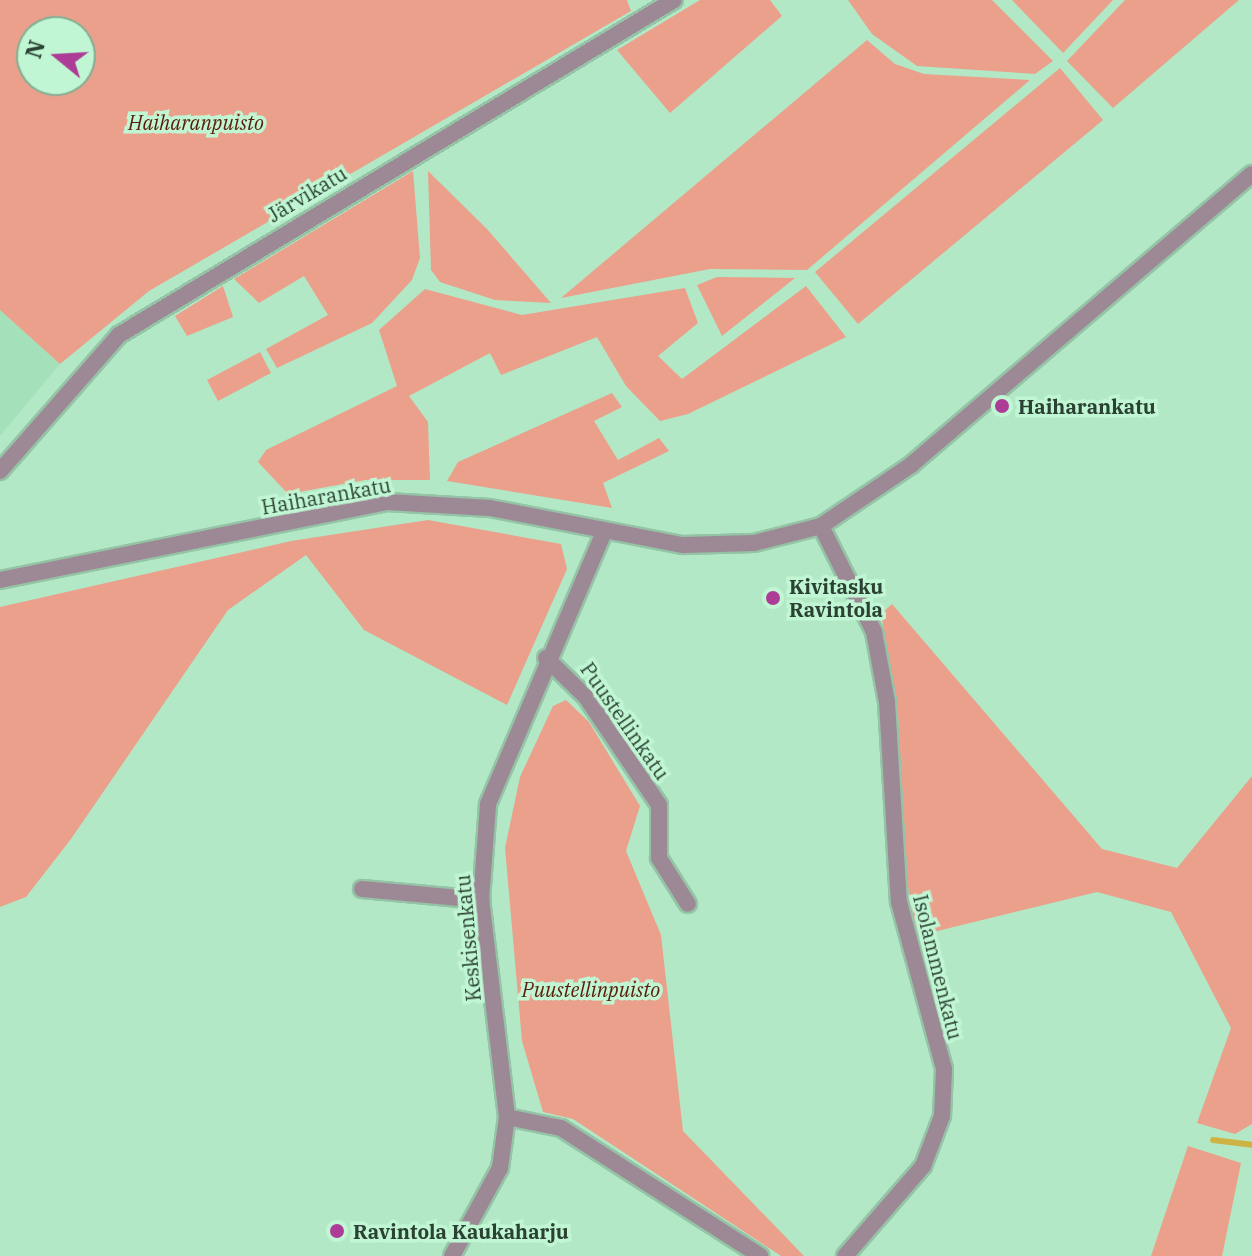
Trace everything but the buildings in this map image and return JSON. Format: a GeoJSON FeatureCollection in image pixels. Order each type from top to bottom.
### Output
{"type":"FeatureCollection","features":[{"type":"Feature","properties":{"kind":"street","name":"Järvikatu"},"geometry":{"type":"LineString","coordinates":[[0,471],[119,335],[674,0]]}},
{"type":"Feature","properties":{"kind":"street","name":"Haiharankatu"},"geometry":{"type":"LineString","coordinates":[[0,580],[387,502],[443,501],[604,532],[717,547],[821,526],[911,465],[1249,182]]}},
{"type":"Feature","properties":{"kind":"street","name":"Isolammenkatu"},"geometry":{"type":"LineString","coordinates":[[821,526],[874,632],[887,702],[899,902],[944,1069],[942,1116],[923,1166],[845,1256]]}},
{"type":"Feature","properties":{"kind":"street","name":"Keskisenkatu"},"geometry":{"type":"LineString","coordinates":[[452,1256],[500,1168],[507,1117],[481,900],[488,804],[546,658],[604,532]]}},
{"type":"Feature","properties":{"kind":"street","name":"Puustellinkatu"},"geometry":{"type":"LineString","coordinates":[[546,658],[586,697],[659,805],[659,858],[688,904]]}},
{"type":"Feature","properties":{"kind":"street"},"geometry":{"type":"LineString","coordinates":[[362,889],[481,900]]}},
{"type":"Feature","properties":{"kind":"street"},"geometry":{"type":"LineString","coordinates":[[507,1117],[561,1128],[760,1256]]}},
{"type":"Feature","properties":{"kind":"shaded area"},"geometry":{"type":"Polygon","coordinates":[[[0,310],[60,364],[0,436],[0,310]]]}},
{"type":"Feature","properties":{"kind":"green space","name":"Haiharanpuisto"},"geometry":{"type":"Polygon","coordinates":[[[0,0],[627,0],[631,11],[149,291],[60,364],[0,310],[0,0]]]}},
{"type":"Feature","properties":{"kind":"green space"},"geometry":{"type":"Polygon","coordinates":[[[700,0],[770,0],[782,16],[670,113],[617,50],[700,0]]]}},
{"type":"Feature","properties":{"kind":"green space"},"geometry":{"type":"Polygon","coordinates":[[[848,0],[992,0],[1053,61],[1035,74],[917,66],[872,34],[848,0]]]}},
{"type":"Feature","properties":{"kind":"green space"},"geometry":{"type":"Polygon","coordinates":[[[1012,0],[1113,0],[1063,53],[1012,0]]]}},
{"type":"Feature","properties":{"kind":"green space"},"geometry":{"type":"Polygon","coordinates":[[[1125,0],[1239,0],[1113,108],[1067,61],[1125,0]]]}},
{"type":"Feature","properties":{"kind":"green space"},"geometry":{"type":"Polygon","coordinates":[[[867,40],[895,64],[924,74],[1030,80],[807,270],[710,269],[561,298],[867,40]]]}},
{"type":"Feature","properties":{"kind":"green space"},"geometry":{"type":"Polygon","coordinates":[[[1060,68],[1103,120],[858,324],[815,272],[1060,68]]]}},
{"type":"Feature","properties":{"kind":"green space"},"geometry":{"type":"Polygon","coordinates":[[[413,171],[420,258],[412,280],[372,323],[277,368],[266,349],[328,315],[304,276],[259,303],[234,279],[413,171]]]}},
{"type":"Feature","properties":{"kind":"green space"},"geometry":{"type":"Polygon","coordinates":[[[428,171],[487,229],[551,303],[495,300],[440,282],[431,270],[428,171]]]}},
{"type":"Feature","properties":{"kind":"green space"},"geometry":{"type":"Polygon","coordinates":[[[717,277],[795,278],[722,336],[697,285],[717,277]]]}},
{"type":"Feature","properties":{"kind":"green space"},"geometry":{"type":"Polygon","coordinates":[[[223,286],[233,317],[187,336],[175,316],[223,286]]]}},
{"type":"Feature","properties":{"kind":"green space"},"geometry":{"type":"Polygon","coordinates":[[[806,286],[846,337],[688,414],[660,421],[626,386],[597,337],[501,375],[490,353],[409,396],[428,422],[430,480],[365,480],[288,494],[258,462],[266,450],[397,386],[379,330],[425,289],[522,315],[685,288],[698,323],[658,356],[682,379],[806,286]]]}},
{"type":"Feature","properties":{"kind":"green space"},"geometry":{"type":"Polygon","coordinates":[[[260,352],[271,373],[218,401],[207,380],[260,352]]]}},
{"type":"Feature","properties":{"kind":"green space"},"geometry":{"type":"Polygon","coordinates":[[[612,393],[622,407],[594,421],[618,460],[659,438],[669,451],[603,483],[612,508],[447,481],[458,462],[612,393]]]}},
{"type":"Feature","properties":{"kind":"green space"},"geometry":{"type":"Polygon","coordinates":[[[428,520],[561,544],[567,569],[507,705],[364,630],[306,555],[228,610],[71,839],[26,897],[0,907],[0,607],[291,541],[428,520]]]}},
{"type":"Feature","properties":{"kind":"green space"},"geometry":{"type":"Polygon","coordinates":[[[892,604],[1102,849],[1177,868],[1252,776],[1252,1124],[1235,1134],[1197,1123],[1231,1028],[1171,912],[1097,892],[917,936],[902,854],[898,710],[881,614],[892,604]]]}},
{"type":"Feature","properties":{"kind":"green space","name":"Puustellinpuisto"},"geometry":{"type":"Polygon","coordinates":[[[566,700],[589,722],[640,806],[626,851],[661,935],[683,1131],[804,1256],[781,1256],[573,1119],[543,1112],[522,1041],[505,848],[520,777],[553,706],[566,700]]]}},
{"type":"Feature","properties":{"kind":"green space"},"geometry":{"type":"Polygon","coordinates":[[[1188,1146],[1241,1163],[1222,1256],[1151,1256],[1188,1146]]]}},
{"type":"Feature","properties":{"kind":"waterway"},"geometry":{"type":"LineString","coordinates":[[1213,1140],[1252,1145]]}},
{"type":"Feature","properties":{"kind":"place","name":"Haiharankatu"},"geometry":{"type":"Point","coordinates":[1002,406]}},
{"type":"Feature","properties":{"kind":"place","name":"Kivitasku Ravintola"},"geometry":{"type":"Point","coordinates":[773,598]}},
{"type":"Feature","properties":{"kind":"place","name":"Ravintola Kaukaharju"},"geometry":{"type":"Point","coordinates":[337,1231]}}]}
